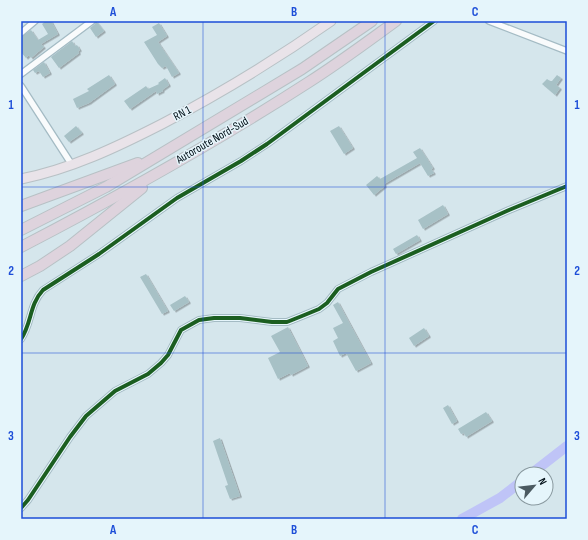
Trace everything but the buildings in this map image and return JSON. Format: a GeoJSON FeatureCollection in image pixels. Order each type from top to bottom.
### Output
{"type":"FeatureCollection","features":[{"type":"Feature","properties":{"kind":"highway","name":"Autoroute Nord-Sud"},"geometry":{"type":"LineString","coordinates":[[21,230],[106,187],[302,69],[372,21]]}},
{"type":"Feature","properties":{"kind":"highway","name":"Autoroute Nord-Sud"},"geometry":{"type":"LineString","coordinates":[[21,247],[125,192],[239,125],[308,82],[396,21]]}},
{"type":"Feature","properties":{"kind":"highway"},"geometry":{"type":"LineString","coordinates":[[21,206],[160,154]]}},
{"type":"Feature","properties":{"kind":"highway"},"geometry":{"type":"LineString","coordinates":[[21,276],[40,266],[74,242],[138,191],[154,181],[169,166]]}},
{"type":"Feature","properties":{"kind":"main road","name":"RN 1"},"geometry":{"type":"LineString","coordinates":[[21,179],[72,165],[119,146],[220,93],[269,63],[331,21]]}},
{"type":"Feature","properties":{"kind":"street"},"geometry":{"type":"LineString","coordinates":[[21,34],[35,21]]}},
{"type":"Feature","properties":{"kind":"street"},"geometry":{"type":"LineString","coordinates":[[21,74],[92,21]]}},
{"type":"Feature","properties":{"kind":"street"},"geometry":{"type":"LineString","coordinates":[[21,339],[24,335],[33,304],[37,296],[43,290],[99,254],[177,198],[267,144],[434,21]]}},
{"type":"Feature","properties":{"kind":"street"},"geometry":{"type":"LineString","coordinates":[[488,21],[567,51]]}},
{"type":"Feature","properties":{"kind":"street"},"geometry":{"type":"LineString","coordinates":[[21,86],[72,165]]}},
{"type":"Feature","properties":{"kind":"street"},"geometry":{"type":"LineString","coordinates":[[21,508],[86,416],[115,391],[148,374],[161,363],[168,355],[181,330],[199,320],[214,318],[240,318],[272,322],[287,322],[319,309],[328,303],[338,289],[371,272],[509,210],[567,186]]}},
{"type":"Feature","properties":{"kind":"waterway"},"geometry":{"type":"LineString","coordinates":[[541,466],[567,446]]}},
{"type":"Feature","properties":{"kind":"waterway"},"geometry":{"type":"LineString","coordinates":[[462,519],[500,498],[514,487]]}},
{"type":"Feature","properties":{"kind":"cycle path"},"geometry":{"type":"LineString","coordinates":[[21,339],[25,333],[35,302],[43,290],[99,254],[177,198],[241,161],[267,144],[434,21]]}},
{"type":"Feature","properties":{"kind":"cycle path"},"geometry":{"type":"LineString","coordinates":[[21,508],[86,416],[115,391],[148,374],[161,363],[168,355],[181,330],[199,320],[214,318],[240,318],[272,322],[287,322],[319,309],[327,303],[338,289],[371,272],[509,210],[567,186]]}}]}
